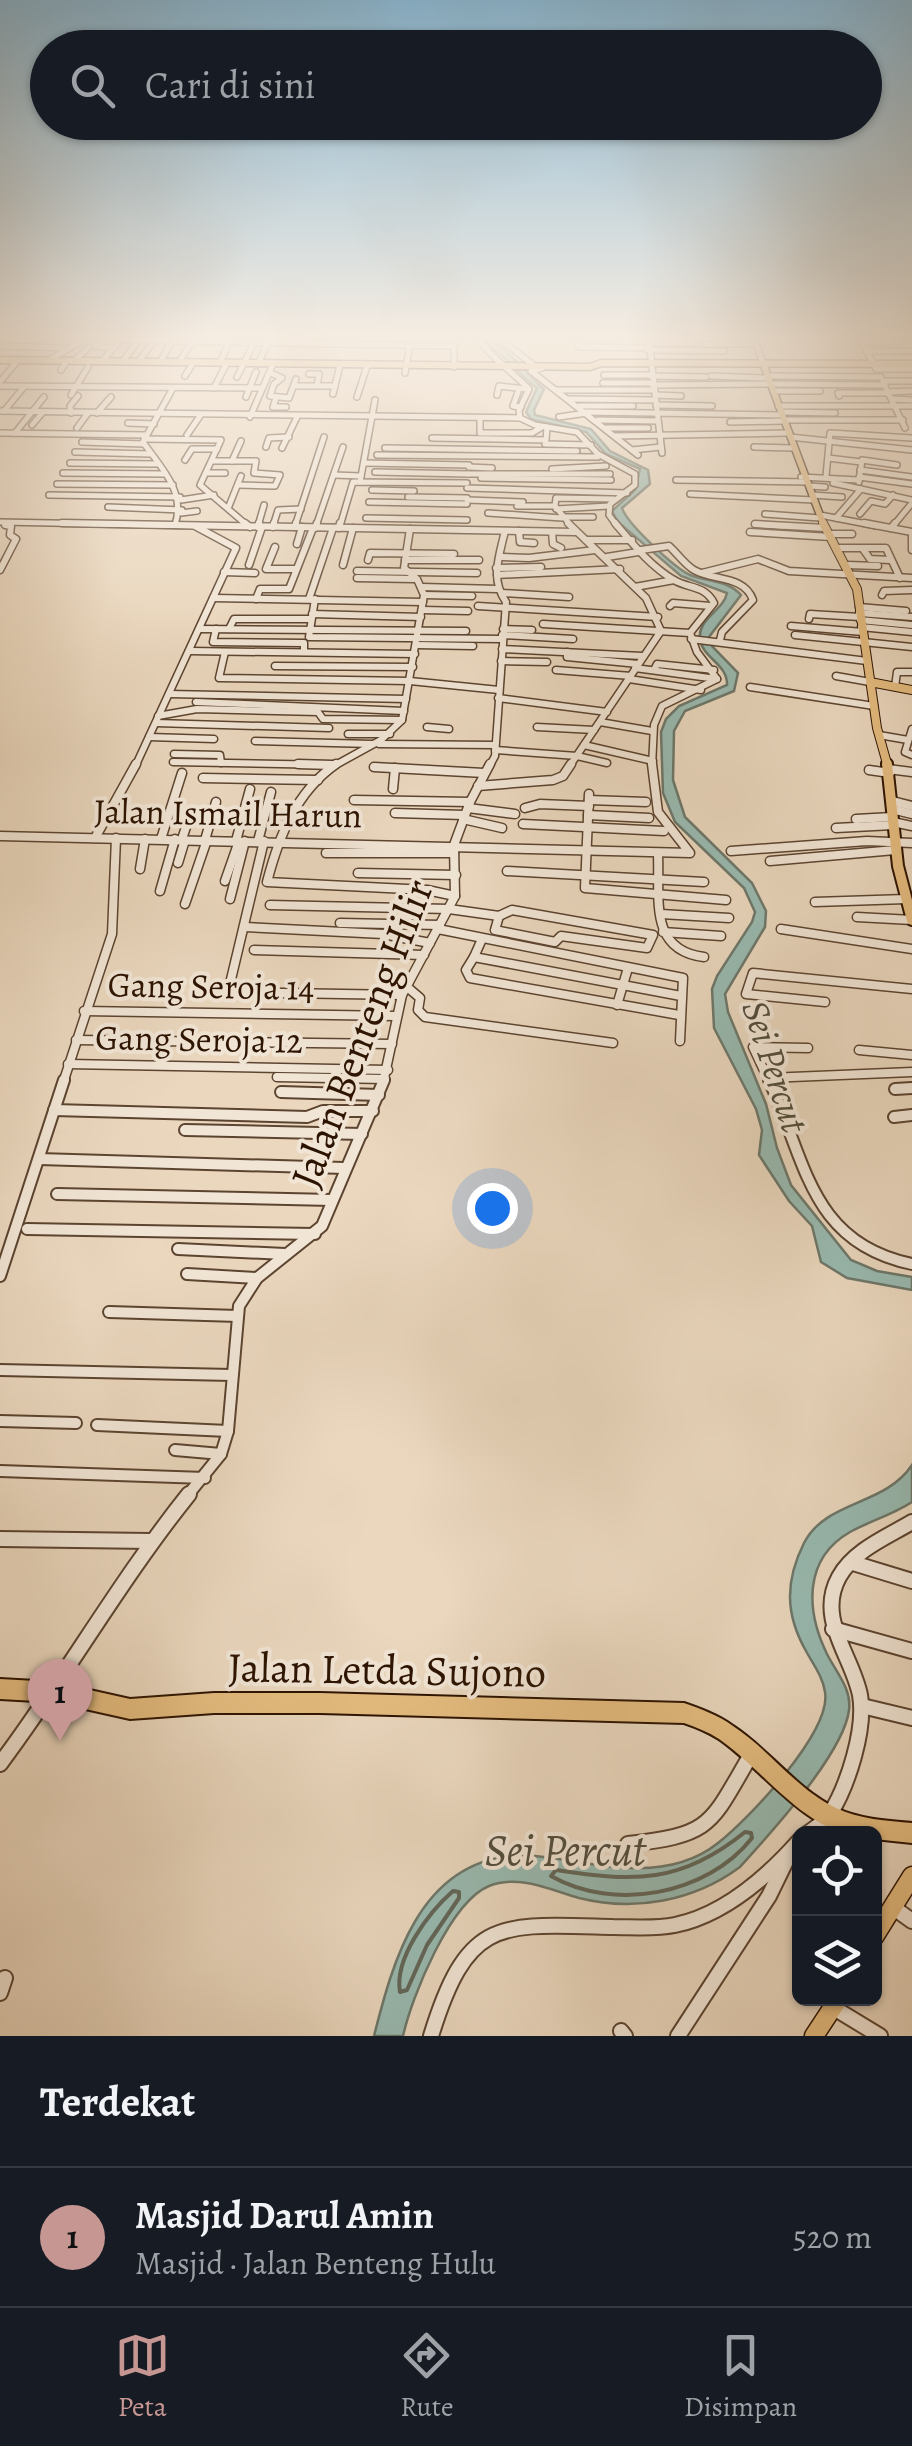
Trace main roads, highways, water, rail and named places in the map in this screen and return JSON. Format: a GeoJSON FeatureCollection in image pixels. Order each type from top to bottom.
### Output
{"type":"FeatureCollection","features":[{"type":"Feature","properties":{"kind":"highway","name":"Jalan Letda Sujono"},"geometry":{"type":"LineString","coordinates":[[0,1689],[54,1692],[105,1705],[145,1709],[214,1702],[320,1702],[656,1711],[700,1717],[757,1756],[824,1812],[912,1833]]}},
{"type":"Feature","properties":{"kind":"main road"},"geometry":{"type":"LineString","coordinates":[[789,435],[820,516],[852,576],[879,735],[889,771],[898,866],[907,884],[906,898],[912,917]]}},
{"type":"Feature","properties":{"kind":"main road"},"geometry":{"type":"LineString","coordinates":[[870,682],[912,690]]}},
{"type":"Feature","properties":{"kind":"main road"},"geometry":{"type":"LineString","coordinates":[[882,1925],[912,1876]]}},
{"type":"Feature","properties":{"kind":"main road"},"geometry":{"type":"LineString","coordinates":[[814,2036],[835,2006]]}},
{"type":"Feature","properties":{"kind":"water","name":"Sei Percut"},"geometry":{"type":"Polygon","coordinates":[[[589,435],[596,435],[610,451],[648,470],[650,484],[622,508],[642,534],[683,571],[724,584],[741,595],[709,637],[712,646],[738,673],[734,691],[685,711],[674,731],[673,780],[685,817],[752,883],[766,911],[765,927],[725,994],[728,1012],[766,1104],[791,1185],[851,1260],[877,1271],[912,1277],[912,1290],[847,1278],[821,1262],[812,1226],[789,1201],[759,1155],[762,1130],[756,1109],[714,1028],[712,989],[755,912],[744,888],[675,822],[663,793],[661,732],[666,719],[679,706],[727,685],[723,672],[702,646],[700,632],[727,593],[681,576],[618,522],[612,511],[635,490],[640,469],[606,454],[589,435]]]}},
{"type":"Feature","properties":{"kind":"water","name":"Sei Percut"},"geometry":{"type":"Polygon","coordinates":[[[912,1465],[912,1502],[850,1532],[824,1556],[817,1571],[813,1587],[815,1621],[846,1688],[849,1710],[844,1728],[820,1770],[740,1867],[684,1895],[642,1903],[600,1902],[523,1882],[489,1886],[474,1895],[447,1930],[424,1975],[403,2036],[374,2036],[401,1948],[432,1897],[453,1877],[479,1863],[511,1856],[617,1867],[666,1866],[708,1850],[748,1815],[802,1751],[824,1709],[822,1681],[799,1637],[791,1611],[793,1571],[804,1543],[826,1518],[887,1488],[912,1465]]]}},
{"type":"Feature","properties":{"kind":"place","name":"Masjid Darul Amin"},"geometry":{"type":"Point","coordinates":[60,1741]}}]}
